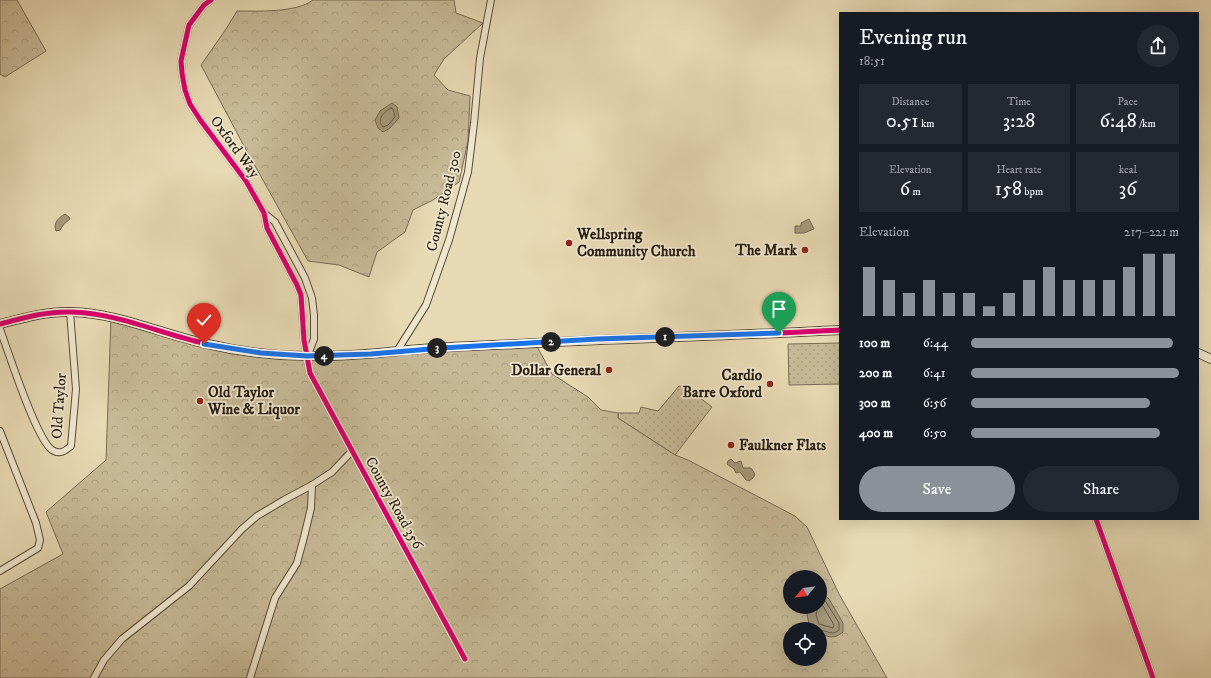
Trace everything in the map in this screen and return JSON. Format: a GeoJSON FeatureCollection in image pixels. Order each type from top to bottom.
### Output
{"type":"FeatureCollection","features":[{"type":"Feature","properties":{"kind":"street","name":"Oxford Way"},"geometry":{"type":"LineString","coordinates":[[211,0],[204,5],[189,26],[181,60],[185,90],[190,104],[200,121],[246,181],[264,213],[267,228],[301,295],[304,340],[307,356]]}},
{"type":"Feature","properties":{"kind":"street","name":"County Road 300"},"geometry":{"type":"LineString","coordinates":[[397,351],[426,305],[449,240],[468,172],[480,58],[491,0]]}},
{"type":"Feature","properties":{"kind":"street","name":"Oxford Way"},"geometry":{"type":"LineString","coordinates":[[264,213],[275,222],[309,287],[313,306],[314,339],[307,356]]}},
{"type":"Feature","properties":{"kind":"street"},"geometry":{"type":"LineString","coordinates":[[0,324],[30,316],[70,312],[89,313],[122,320],[204,344],[261,353],[307,356],[371,354],[397,351],[597,339],[839,330]]}},
{"type":"Feature","properties":{"kind":"street","name":"Old Taylor"},"geometry":{"type":"LineString","coordinates":[[0,329],[32,415],[47,445],[53,450],[59,452],[64,451],[71,446],[76,389],[70,312]]}},
{"type":"Feature","properties":{"kind":"street"},"geometry":{"type":"LineString","coordinates":[[1199,353],[1211,359]]}},
{"type":"Feature","properties":{"kind":"street","name":"County Road 356"},"geometry":{"type":"LineString","coordinates":[[307,356],[310,373],[465,659]]}},
{"type":"Feature","properties":{"kind":"street"},"geometry":{"type":"LineString","coordinates":[[0,431],[36,523],[40,540],[38,548],[0,571]]}},
{"type":"Feature","properties":{"kind":"street","name":"County Road 356"},"geometry":{"type":"LineString","coordinates":[[94,678],[104,660],[122,639],[189,586],[242,529],[257,516],[332,472],[352,451]]}},
{"type":"Feature","properties":{"kind":"street"},"geometry":{"type":"LineString","coordinates":[[250,678],[275,598],[297,563],[311,508],[312,485]]}},
{"type":"Feature","properties":{"kind":"street"},"geometry":{"type":"LineString","coordinates":[[1096,520],[1154,678]]}},
{"type":"Feature","properties":{"kind":"green space"},"geometry":{"type":"Polygon","coordinates":[[[0,0],[17,0],[46,51],[5,77],[0,74],[0,0]]]}},
{"type":"Feature","properties":{"kind":"green space"},"geometry":{"type":"Polygon","coordinates":[[[313,0],[454,0],[456,13],[483,23],[444,59],[434,75],[448,90],[470,96],[468,141],[459,182],[433,200],[413,210],[405,232],[377,252],[369,277],[339,265],[308,261],[201,65],[237,11],[287,9],[306,4],[313,0]]]}},
{"type":"Feature","properties":{"kind":"green space"},"geometry":{"type":"Polygon","coordinates":[[[111,318],[201,343],[307,357],[535,343],[552,374],[588,397],[601,410],[618,413],[618,418],[675,455],[688,460],[795,516],[807,527],[839,594],[887,678],[0,678],[0,589],[63,554],[46,512],[106,460],[111,318]]]}},
{"type":"Feature","properties":{"kind":"green space"},"geometry":{"type":"Polygon","coordinates":[[[839,343],[839,384],[789,385],[788,344],[839,343]]]}},
{"type":"Feature","properties":{"kind":"green space"},"geometry":{"type":"Polygon","coordinates":[[[679,386],[687,388],[712,407],[675,455],[618,418],[618,413],[639,413],[641,407],[658,411],[679,386]]]}},
{"type":"Feature","properties":{"kind":"water"},"geometry":{"type":"Polygon","coordinates":[[[392,103],[397,107],[399,118],[390,128],[383,132],[378,128],[375,120],[380,111],[392,103]]]}},
{"type":"Feature","properties":{"kind":"water"},"geometry":{"type":"Polygon","coordinates":[[[65,214],[70,219],[60,230],[56,231],[55,226],[57,221],[65,214]]]}},
{"type":"Feature","properties":{"kind":"water"},"geometry":{"type":"Polygon","coordinates":[[[809,219],[814,229],[804,233],[795,233],[795,226],[801,226],[801,223],[809,219]]]}},
{"type":"Feature","properties":{"kind":"water"},"geometry":{"type":"Polygon","coordinates":[[[731,459],[735,463],[741,461],[743,468],[751,468],[755,474],[753,478],[749,481],[746,480],[740,472],[736,473],[734,469],[727,464],[731,459]]]}},
{"type":"Feature","properties":{"kind":"water"},"geometry":{"type":"Polygon","coordinates":[[[827,597],[843,623],[843,632],[834,637],[827,636],[827,622],[809,622],[807,615],[827,614],[827,597]]]}},
{"type":"Feature","properties":{"kind":"cycle path"},"geometry":{"type":"LineString","coordinates":[[211,0],[204,5],[189,25],[181,61],[185,90],[190,104],[246,181],[264,213],[267,228],[301,295],[304,340],[310,373],[465,659]]}},
{"type":"Feature","properties":{"kind":"cycle path"},"geometry":{"type":"LineString","coordinates":[[0,324],[35,315],[62,312],[88,313],[138,324],[203,343],[269,354],[296,356],[354,355],[457,347],[839,330]]}},
{"type":"Feature","properties":{"kind":"cycle path"},"geometry":{"type":"LineString","coordinates":[[1096,520],[1153,678]]}},
{"type":"Feature","properties":{"kind":"place","name":"Wellspring Community Church"},"geometry":{"type":"Point","coordinates":[569,243]}},
{"type":"Feature","properties":{"kind":"place","name":"The Mark"},"geometry":{"type":"Point","coordinates":[805,250]}},
{"type":"Feature","properties":{"kind":"place","name":"Dollar General"},"geometry":{"type":"Point","coordinates":[609,370]}},
{"type":"Feature","properties":{"kind":"place","name":"Cardio Barre Oxford"},"geometry":{"type":"Point","coordinates":[770,384]}},
{"type":"Feature","properties":{"kind":"place","name":"Old Taylor Wine & Liquor"},"geometry":{"type":"Point","coordinates":[200,401]}},
{"type":"Feature","properties":{"kind":"place","name":"Faulkner Flats"},"geometry":{"type":"Point","coordinates":[731,445]}},
{"type":"Feature","properties":{"kind":"route"},"geometry":{"type":"LineString","coordinates":[[204,344],[261,353],[307,356],[371,354],[442,348],[597,339],[779,333]]}}]}
